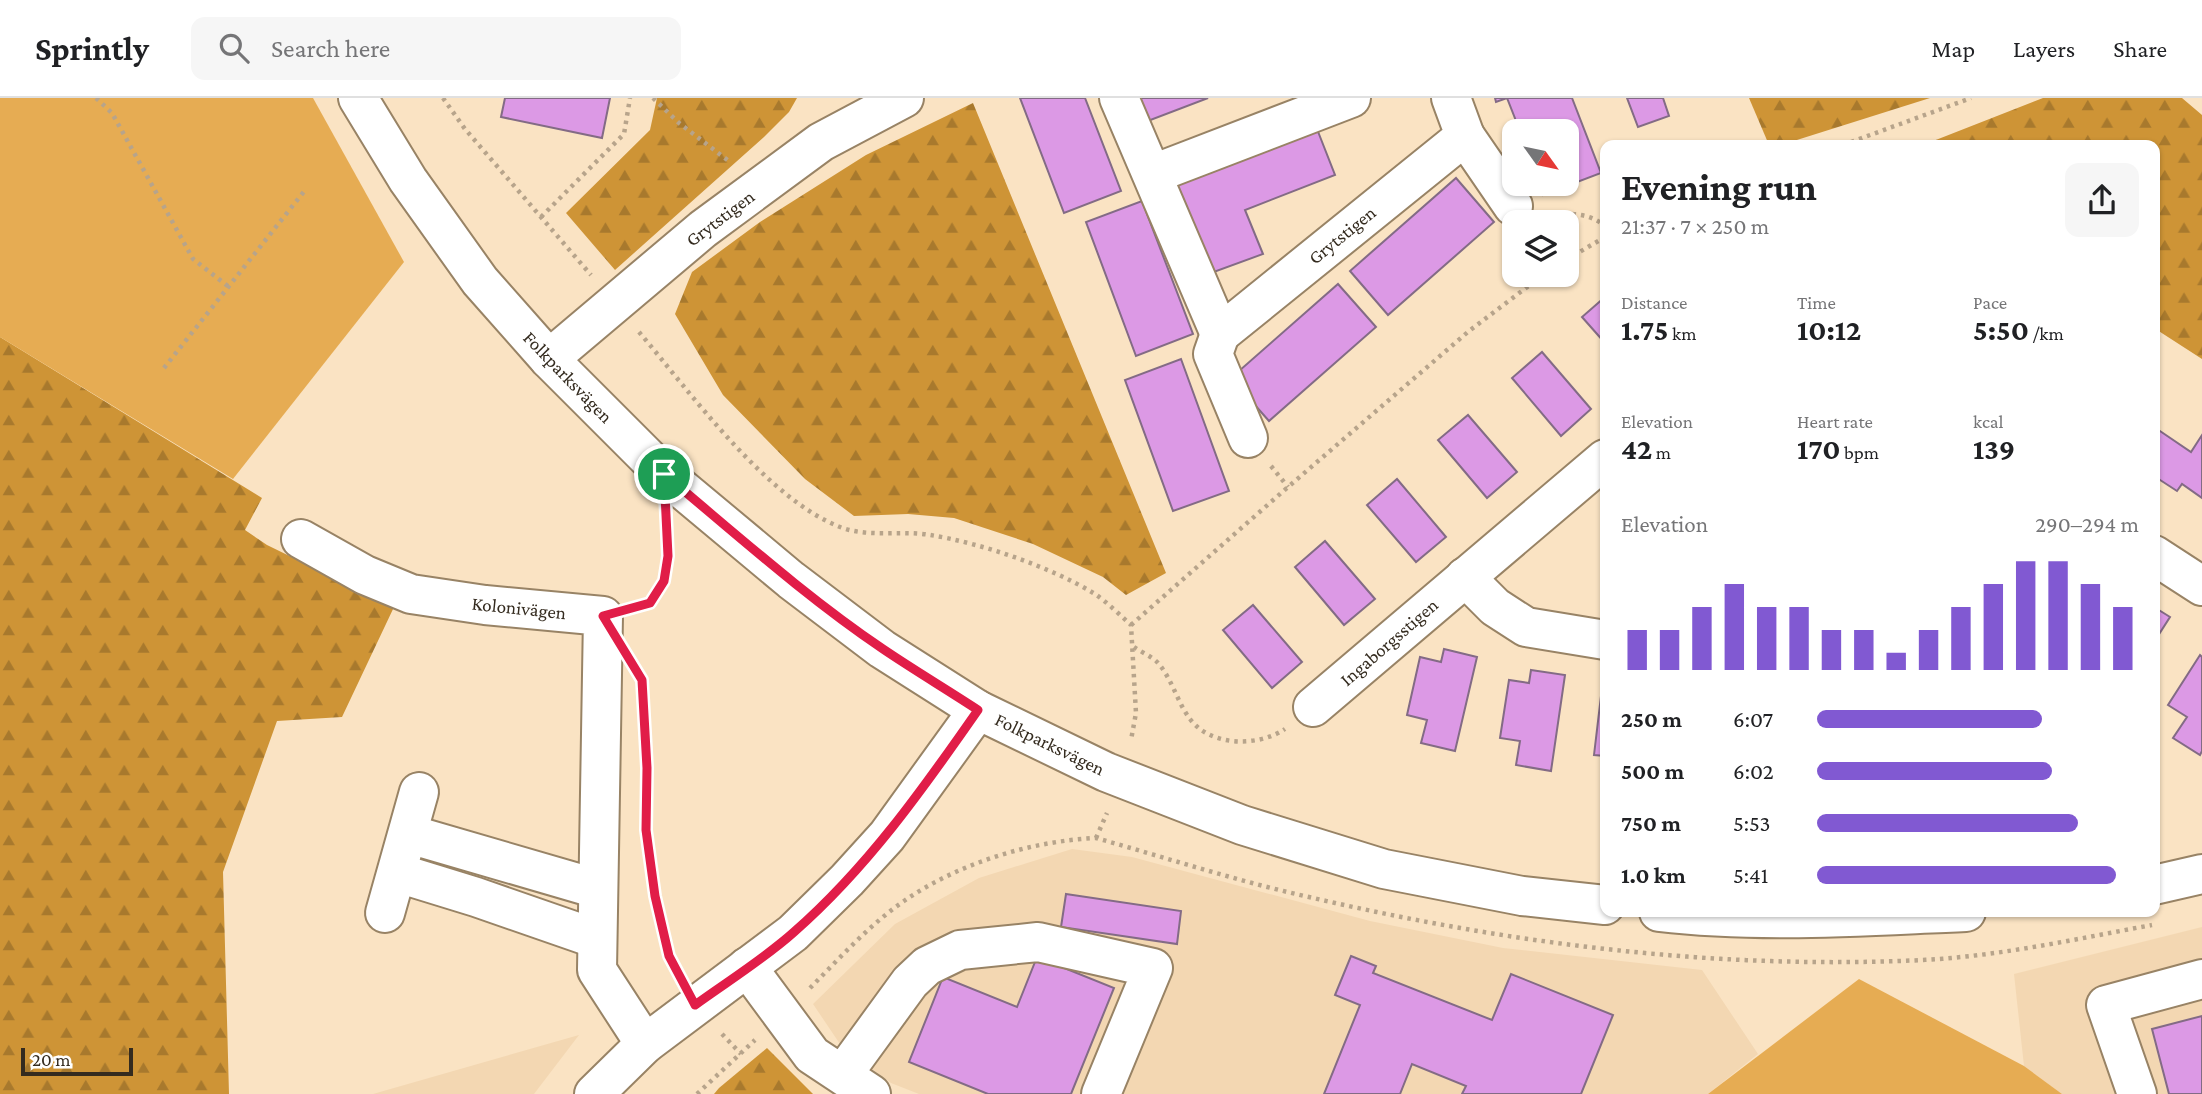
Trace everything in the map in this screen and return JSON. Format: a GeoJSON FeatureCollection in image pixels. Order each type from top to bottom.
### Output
{"type":"FeatureCollection","features":[{"type":"Feature","properties":{"kind":"street","name":"Folkparksvägen"},"geometry":{"type":"LineString","coordinates":[[358,98],[408,180],[480,281],[549,359],[664,474],[801,588],[882,649],[978,710],[1106,772],[1242,825],[1384,869],[1522,896],[1600,904]]}},
{"type":"Feature","properties":{"kind":"street","name":"Grytstigen"},"geometry":{"type":"LineString","coordinates":[[549,359],[703,229],[761,186],[821,142],[904,98]]}},
{"type":"Feature","properties":{"kind":"street"},"geometry":{"type":"LineString","coordinates":[[1119,98],[1220,334],[1213,354],[1248,438]]}},
{"type":"Feature","properties":{"kind":"street"},"geometry":{"type":"LineString","coordinates":[[1153,174],[1351,98]]}},
{"type":"Feature","properties":{"kind":"street"},"geometry":{"type":"LineString","coordinates":[[1451,98],[1465,136],[1513,206]]}},
{"type":"Feature","properties":{"kind":"street","name":"Grytstigen"},"geometry":{"type":"LineString","coordinates":[[1220,334],[1465,136]]}},
{"type":"Feature","properties":{"kind":"street","name":"Ingaborgsstigen"},"geometry":{"type":"LineString","coordinates":[[1313,707],[1600,463]]}},
{"type":"Feature","properties":{"kind":"street","name":"Kolonivägen"},"geometry":{"type":"LineString","coordinates":[[301,539],[365,575],[411,594],[485,606],[603,616]]}},
{"type":"Feature","properties":{"kind":"street"},"geometry":{"type":"LineString","coordinates":[[2160,559],[2202,586]]}},
{"type":"Feature","properties":{"kind":"street"},"geometry":{"type":"LineString","coordinates":[[1465,577],[1496,607],[1526,627],[1600,639]]}},
{"type":"Feature","properties":{"kind":"street"},"geometry":{"type":"LineString","coordinates":[[603,616],[597,970],[645,1044]]}},
{"type":"Feature","properties":{"kind":"street"},"geometry":{"type":"LineString","coordinates":[[594,1094],[645,1044],[793,933],[887,836],[978,710]]}},
{"type":"Feature","properties":{"kind":"street"},"geometry":{"type":"LineString","coordinates":[[386,913],[419,792]]}},
{"type":"Feature","properties":{"kind":"street"},"geometry":{"type":"LineString","coordinates":[[409,834],[598,889]]}},
{"type":"Feature","properties":{"kind":"street"},"geometry":{"type":"LineString","coordinates":[[398,873],[597,939]]}},
{"type":"Feature","properties":{"kind":"street"},"geometry":{"type":"LineString","coordinates":[[2160,884],[2202,874]]}},
{"type":"Feature","properties":{"kind":"street"},"geometry":{"type":"LineString","coordinates":[[1766,917],[1854,917]]}},
{"type":"Feature","properties":{"kind":"street"},"geometry":{"type":"LineString","coordinates":[[747,967],[812,1055],[857,1084],[910,982],[927,966],[960,950],[1038,942],[1153,968],[1101,1094]]}},
{"type":"Feature","properties":{"kind":"street"},"geometry":{"type":"LineString","coordinates":[[2137,1094],[2106,1005],[2202,979]]}},
{"type":"Feature","properties":{"kind":"path"},"geometry":{"type":"LineString","coordinates":[[97,98],[112,113],[193,259],[229,287]]}},
{"type":"Feature","properties":{"kind":"path"},"geometry":{"type":"LineString","coordinates":[[443,98],[465,129],[726,435],[771,481],[818,517],[842,528],[871,533],[929,535],[994,551],[1052,573],[1096,595],[1131,625],[1136,713],[1129,752]]}},
{"type":"Feature","properties":{"kind":"path"},"geometry":{"type":"LineString","coordinates":[[541,217],[624,134],[630,98]]}},
{"type":"Feature","properties":{"kind":"path"},"geometry":{"type":"LineString","coordinates":[[653,98],[679,123],[761,186]]}},
{"type":"Feature","properties":{"kind":"path"},"geometry":{"type":"LineString","coordinates":[[1857,140],[1970,98]]}},
{"type":"Feature","properties":{"kind":"path"},"geometry":{"type":"LineString","coordinates":[[164,368],[306,189]]}},
{"type":"Feature","properties":{"kind":"path"},"geometry":{"type":"LineString","coordinates":[[1513,206],[1524,212],[1544,216],[1567,213],[1594,218],[1600,222]]}},
{"type":"Feature","properties":{"kind":"path"},"geometry":{"type":"LineString","coordinates":[[1579,252],[1600,240]]}},
{"type":"Feature","properties":{"kind":"path"},"geometry":{"type":"LineString","coordinates":[[1131,625],[1469,331],[1526,287]]}},
{"type":"Feature","properties":{"kind":"path"},"geometry":{"type":"LineString","coordinates":[[603,616],[650,603],[664,581],[668,556],[664,474]]}},
{"type":"Feature","properties":{"kind":"path"},"geometry":{"type":"LineString","coordinates":[[1133,647],[1156,661],[1190,720],[1207,733],[1236,742],[1260,741],[1282,731],[1313,707]]}},
{"type":"Feature","properties":{"kind":"path"},"geometry":{"type":"LineString","coordinates":[[642,680],[647,768],[646,830],[655,896],[669,956],[695,1005],[741,1054]]}},
{"type":"Feature","properties":{"kind":"path"},"geometry":{"type":"LineString","coordinates":[[697,1094],[862,935],[904,901],[949,874],[1006,854],[1060,840],[1096,838],[1110,808]]}},
{"type":"Feature","properties":{"kind":"shaded area"},"geometry":{"type":"Polygon","coordinates":[[[0,98],[313,98],[404,262],[233,479],[0,337],[0,98]]]}},
{"type":"Feature","properties":{"kind":"shaded area"},"geometry":{"type":"Polygon","coordinates":[[[1072,849],[1132,857],[1370,921],[1503,948],[1702,970],[1758,1054],[1708,1094],[919,1094],[891,1083],[842,1047],[813,1004],[895,924],[979,878],[1072,849]]]}},
{"type":"Feature","properties":{"kind":"shaded area"},"geometry":{"type":"Polygon","coordinates":[[[2202,927],[2202,1094],[2062,1094],[2024,1066],[2014,974],[2202,927]]]}},
{"type":"Feature","properties":{"kind":"shaded area"},"geometry":{"type":"Polygon","coordinates":[[[1859,979],[2024,1066],[2062,1094],[1708,1094],[1859,979]]]}},
{"type":"Feature","properties":{"kind":"shaded area"},"geometry":{"type":"Polygon","coordinates":[[[579,1035],[534,1094],[373,1094],[579,1035]]]}},
{"type":"Feature","properties":{"kind":"green space"},"geometry":{"type":"Polygon","coordinates":[[[657,98],[797,98],[789,112],[764,137],[615,270],[566,213],[650,130],[657,98]]]}},
{"type":"Feature","properties":{"kind":"green space"},"geometry":{"type":"Polygon","coordinates":[[[1749,98],[1930,98],[1797,140],[1767,140],[1749,98]]]}},
{"type":"Feature","properties":{"kind":"green space"},"geometry":{"type":"Polygon","coordinates":[[[2043,98],[2182,98],[2202,115],[2202,359],[2160,332],[2160,140],[1936,140],[2043,98]]]}},
{"type":"Feature","properties":{"kind":"green space"},"geometry":{"type":"Polygon","coordinates":[[[973,103],[1166,573],[1126,595],[1103,577],[1033,544],[954,518],[908,514],[854,516],[805,479],[723,395],[675,314],[692,272],[760,222],[866,155],[973,103]]]}},
{"type":"Feature","properties":{"kind":"green space"},"geometry":{"type":"Polygon","coordinates":[[[0,337],[262,498],[245,530],[267,545],[394,607],[342,717],[277,721],[223,872],[229,1094],[0,1094],[0,337]]]}},
{"type":"Feature","properties":{"kind":"green space"},"geometry":{"type":"Polygon","coordinates":[[[767,1048],[813,1094],[714,1094],[719,1088],[767,1048]]]}},
{"type":"Feature","properties":{"kind":"building"},"geometry":{"type":"Polygon","coordinates":[[[505,98],[610,98],[602,138],[501,117],[505,98]]]}},
{"type":"Feature","properties":{"kind":"building"},"geometry":{"type":"Polygon","coordinates":[[[1020,98],[1085,98],[1121,191],[1064,213],[1020,98]]]}},
{"type":"Feature","properties":{"kind":"building"},"geometry":{"type":"Polygon","coordinates":[[[1130,98],[1208,98],[1140,124],[1130,98]]]}},
{"type":"Feature","properties":{"kind":"building"},"geometry":{"type":"Polygon","coordinates":[[[1507,98],[1572,98],[1600,173],[1579,181],[1579,119],[1515,119],[1507,98]]]}},
{"type":"Feature","properties":{"kind":"building"},"geometry":{"type":"Polygon","coordinates":[[[1627,98],[1663,98],[1669,116],[1638,127],[1627,98]]]}},
{"type":"Feature","properties":{"kind":"building"},"geometry":{"type":"Polygon","coordinates":[[[1317,129],[1335,175],[1245,210],[1263,254],[1211,273],[1176,185],[1317,129]]]}},
{"type":"Feature","properties":{"kind":"building"},"geometry":{"type":"Polygon","coordinates":[[[1456,178],[1494,222],[1388,315],[1350,271],[1456,178]]]}},
{"type":"Feature","properties":{"kind":"building"},"geometry":{"type":"Polygon","coordinates":[[[1142,201],[1193,334],[1136,356],[1086,222],[1142,201]]]}},
{"type":"Feature","properties":{"kind":"building"},"geometry":{"type":"Polygon","coordinates":[[[1338,284],[1376,327],[1269,421],[1231,378],[1338,284]]]}},
{"type":"Feature","properties":{"kind":"building"},"geometry":{"type":"Polygon","coordinates":[[[1600,301],[1600,337],[1582,317],[1600,301]]]}},
{"type":"Feature","properties":{"kind":"building"},"geometry":{"type":"Polygon","coordinates":[[[1542,352],[1591,409],[1561,436],[1512,378],[1542,352]]]}},
{"type":"Feature","properties":{"kind":"building"},"geometry":{"type":"Polygon","coordinates":[[[1181,359],[1229,491],[1173,511],[1125,380],[1181,359]]]}},
{"type":"Feature","properties":{"kind":"building"},"geometry":{"type":"Polygon","coordinates":[[[1468,415],[1517,472],[1487,498],[1438,440],[1468,415]]]}},
{"type":"Feature","properties":{"kind":"building"},"geometry":{"type":"Polygon","coordinates":[[[2160,431],[2191,452],[2202,435],[2202,498],[2182,484],[2177,491],[2160,480],[2160,431]]]}},
{"type":"Feature","properties":{"kind":"building"},"geometry":{"type":"Polygon","coordinates":[[[1397,479],[1446,537],[1416,562],[1367,505],[1397,479]]]}},
{"type":"Feature","properties":{"kind":"building"},"geometry":{"type":"Polygon","coordinates":[[[1325,541],[1375,599],[1344,625],[1295,567],[1325,541]]]}},
{"type":"Feature","properties":{"kind":"building"},"geometry":{"type":"Polygon","coordinates":[[[1253,605],[1302,662],[1272,688],[1223,630],[1253,605]]]}},
{"type":"Feature","properties":{"kind":"building"},"geometry":{"type":"Polygon","coordinates":[[[2160,611],[2170,617],[2160,633],[2160,611]]]}},
{"type":"Feature","properties":{"kind":"building"},"geometry":{"type":"Polygon","coordinates":[[[1444,649],[1477,657],[1455,751],[1421,743],[1427,720],[1407,715],[1420,657],[1441,662],[1444,649]]]}},
{"type":"Feature","properties":{"kind":"building"},"geometry":{"type":"Polygon","coordinates":[[[2200,655],[2200,755],[2173,738],[2187,717],[2168,705],[2200,655]]]}},
{"type":"Feature","properties":{"kind":"building"},"geometry":{"type":"Polygon","coordinates":[[[1531,670],[1565,675],[1551,771],[1516,765],[1520,741],[1500,738],[1509,680],[1529,683],[1531,670]]]}},
{"type":"Feature","properties":{"kind":"building"},"geometry":{"type":"Polygon","coordinates":[[[1600,704],[1600,756],[1594,755],[1600,704]]]}},
{"type":"Feature","properties":{"kind":"building"},"geometry":{"type":"Polygon","coordinates":[[[1066,894],[1181,911],[1177,944],[1061,927],[1066,894]]]}},
{"type":"Feature","properties":{"kind":"building"},"geometry":{"type":"Polygon","coordinates":[[[1351,956],[1376,966],[1373,973],[1492,1020],[1511,974],[1613,1015],[1581,1094],[1462,1094],[1466,1086],[1412,1064],[1400,1094],[1324,1094],[1360,1005],[1335,995],[1351,956]]]}},
{"type":"Feature","properties":{"kind":"building"},"geometry":{"type":"Polygon","coordinates":[[[1037,957],[1114,988],[1071,1094],[988,1094],[909,1062],[943,977],[1017,1007],[1037,957]]]}},
{"type":"Feature","properties":{"kind":"building"},"geometry":{"type":"Polygon","coordinates":[[[2202,1016],[2202,1094],[2169,1094],[2152,1029],[2202,1016]]]}},
{"type":"Feature","properties":{"kind":"route"},"geometry":{"type":"LineString","coordinates":[[664,474],[791,580],[882,649],[978,710],[887,836],[847,880],[793,933],[695,1005],[669,956],[655,896],[646,830],[647,768],[642,680],[603,616],[650,603],[664,581],[668,556],[664,474]]}}]}
